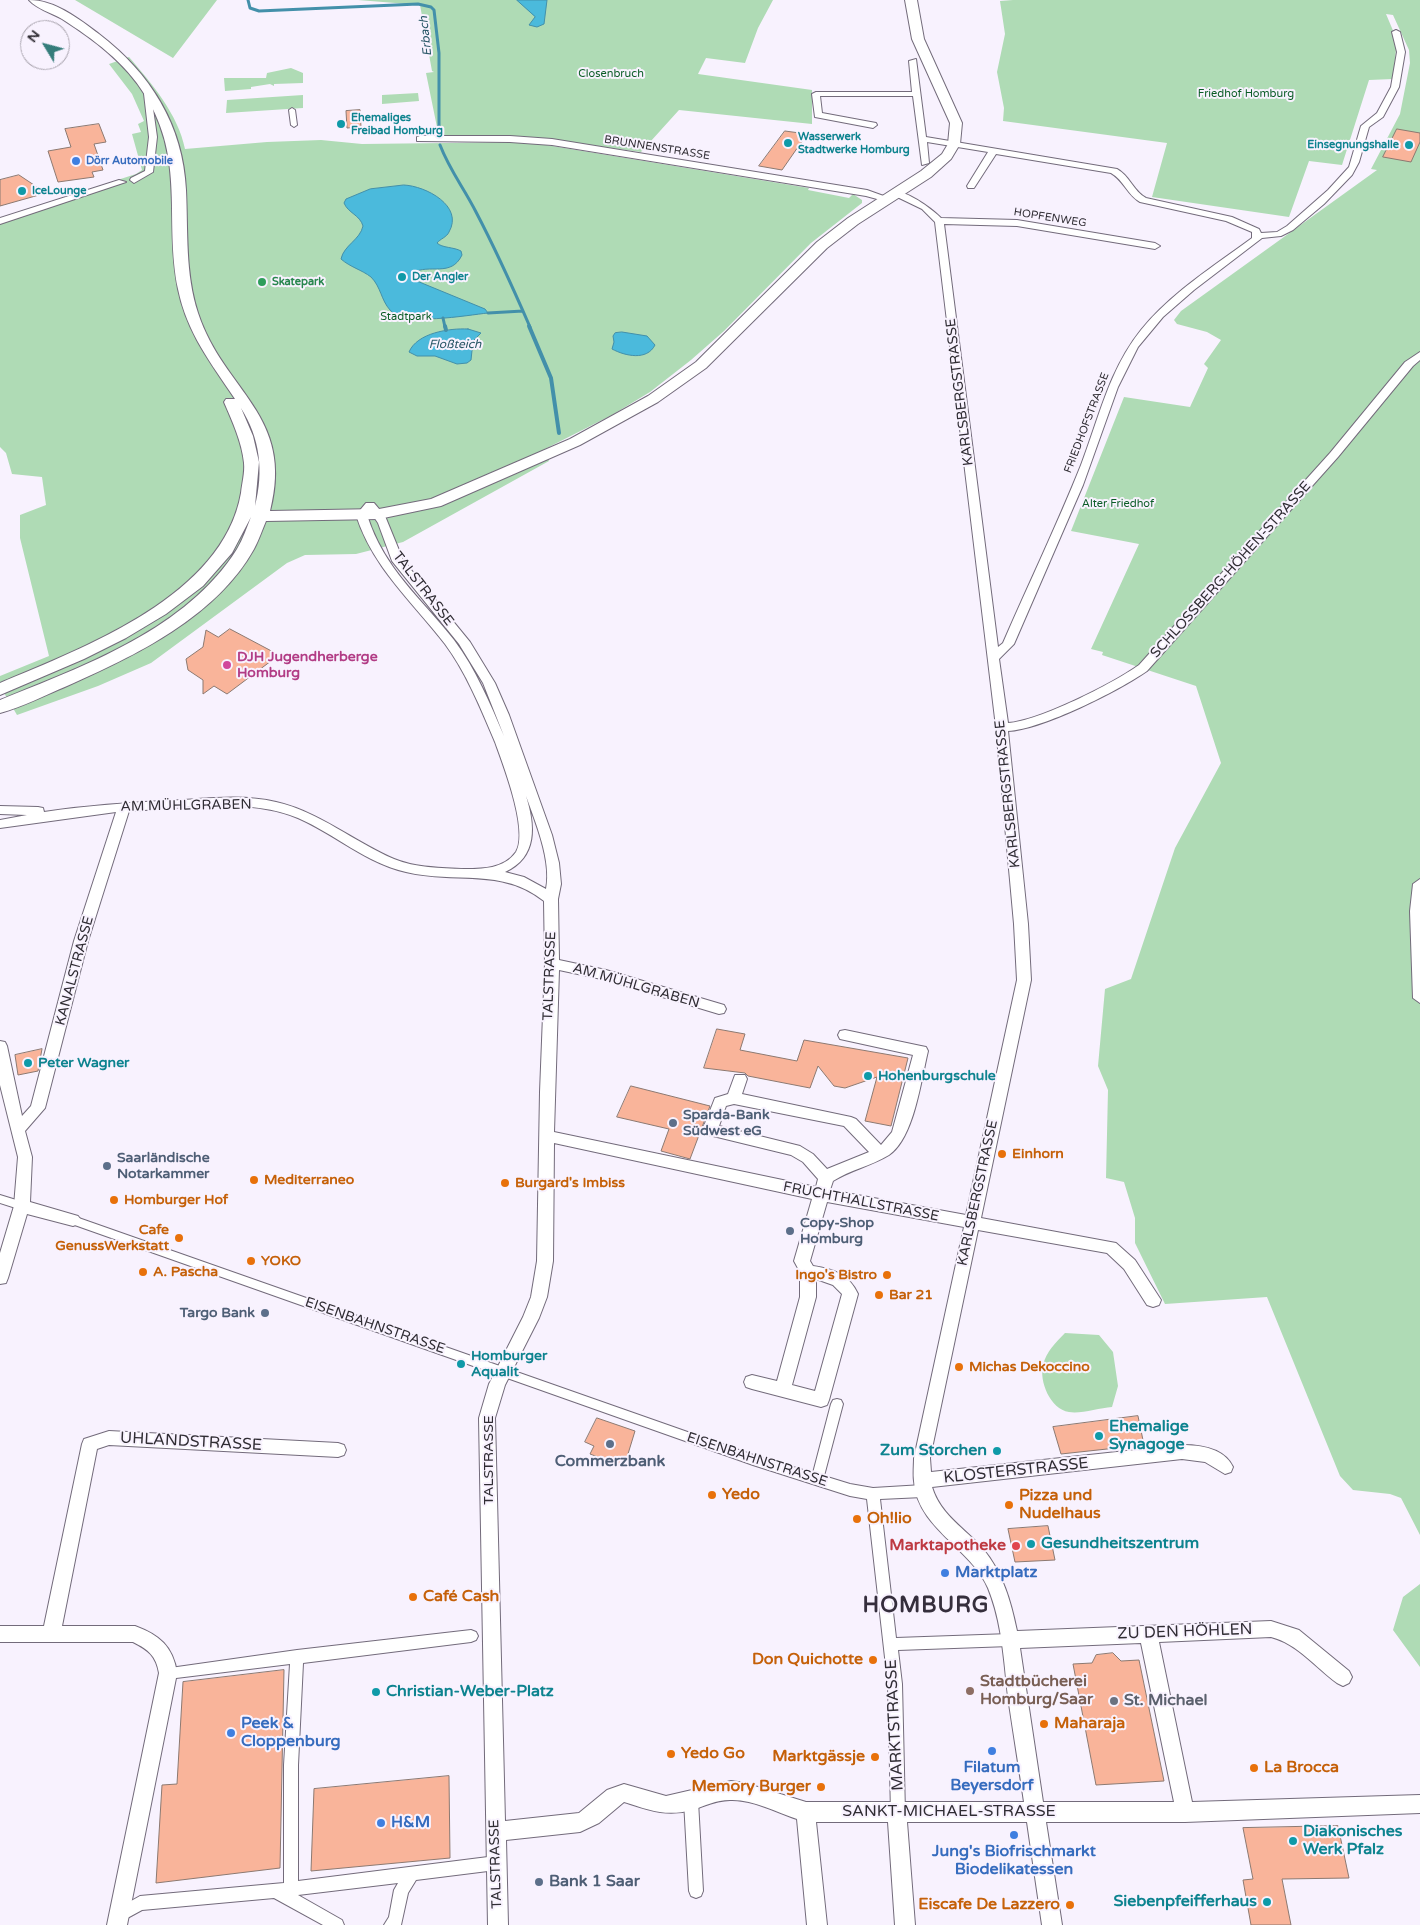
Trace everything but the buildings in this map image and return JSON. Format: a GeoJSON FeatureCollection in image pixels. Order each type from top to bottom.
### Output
{"type":"FeatureCollection","features":[{"type":"Feature","properties":{"kind":"main road"},"geometry":{"type":"LineString","coordinates":[[0,707],[115,658],[178,619],[220,580],[250,543],[257,509],[249,448],[243,428],[190,308],[182,271],[178,168],[164,115],[146,87],[106,44],[64,16],[35,0]]}},
{"type":"Feature","properties":{"kind":"main road"},"geometry":{"type":"LineString","coordinates":[[257,509],[370,511],[435,503],[547,456],[575,442],[653,399],[701,365],[816,251],[853,221],[941,162],[954,144],[956,123],[933,76],[915,30],[911,0]]}},
{"type":"Feature","properties":{"kind":"main road"},"geometry":{"type":"LineString","coordinates":[[0,689],[100,646],[141,624],[167,607],[190,588],[225,550],[257,509]]}},
{"type":"Feature","properties":{"kind":"street"},"geometry":{"type":"LineString","coordinates":[[923,139],[1114,171],[1121,174],[1133,194],[1140,199],[1154,204],[1235,219],[1256,231],[1257,236],[1283,233],[1337,188],[1348,174],[1356,159],[1364,127],[1379,115],[1397,80],[1402,61],[1401,41],[1396,32]]}},
{"type":"Feature","properties":{"kind":"street"},"geometry":{"type":"LineString","coordinates":[[913,61],[925,163]]}},
{"type":"Feature","properties":{"kind":"street"},"geometry":{"type":"LineString","coordinates":[[916,76],[933,76]]}},
{"type":"Feature","properties":{"kind":"street"},"geometry":{"type":"LineString","coordinates":[[0,221],[110,190],[127,187],[138,188],[142,184],[134,180],[149,172],[153,137],[146,87]]}},
{"type":"Feature","properties":{"kind":"street"},"geometry":{"type":"LineString","coordinates":[[873,125],[818,115],[816,94],[918,94]]}},
{"type":"Feature","properties":{"kind":"street"},"geometry":{"type":"LineString","coordinates":[[292,110],[294,126]]}},
{"type":"Feature","properties":{"kind":"street","name":"BRUNNENSTRASSE"},"geometry":{"type":"LineString","coordinates":[[420,139],[510,139],[552,142],[891,196]]}},
{"type":"Feature","properties":{"kind":"street"},"geometry":{"type":"LineString","coordinates":[[971,186],[993,151]]}},
{"type":"Feature","properties":{"kind":"street"},"geometry":{"type":"LineString","coordinates":[[891,196],[925,207],[940,221]]}},
{"type":"Feature","properties":{"kind":"street","name":"HOPFENWEG"},"geometry":{"type":"LineString","coordinates":[[940,221],[1017,223],[1155,246]]}},
{"type":"Feature","properties":{"kind":"street","name":"KARLSBERGSTRASSE"},"geometry":{"type":"LineString","coordinates":[[922,1486],[922,1458],[1024,980],[1022,924],[1002,727],[940,221]]}},
{"type":"Feature","properties":{"kind":"street","name":"FRIEDHOFSTRASSE"},"geometry":{"type":"LineString","coordinates":[[993,659],[1008,644],[1086,464],[1121,370],[1133,347],[1161,316],[1200,281],[1258,239],[1257,236]]}},
{"type":"Feature","properties":{"kind":"street","name":"SCHLOSSBERG-HÖHEN-STRASSE"},"geometry":{"type":"LineString","coordinates":[[1002,727],[1023,726],[1054,714],[1129,678],[1143,668],[1327,462],[1409,364],[1420,355]]}},
{"type":"Feature","properties":{"kind":"street","name":"TALSTRASSE"},"geometry":{"type":"LineString","coordinates":[[370,511],[372,549],[451,645],[491,715],[509,764],[523,813],[525,844],[517,860],[488,874]]}},
{"type":"Feature","properties":{"kind":"street","name":"TALSTRASSE"},"geometry":{"type":"LineString","coordinates":[[370,511],[398,561],[464,642],[489,683],[503,715],[546,835],[554,884],[551,899],[552,964],[546,1136],[545,1261],[539,1297],[532,1318],[503,1371],[487,1418],[498,1925]]}},
{"type":"Feature","properties":{"kind":"street","name":"AM MÜHLGRABEN"},"geometry":{"type":"LineString","coordinates":[[0,824],[69,812],[124,807],[241,802],[265,805],[305,816],[389,862],[408,868],[438,873],[488,874],[523,879],[542,890],[551,899]]}},
{"type":"Feature","properties":{"kind":"street","name":"KANALSTRASSE"},"geometry":{"type":"LineString","coordinates":[[18,1129],[38,1108],[81,941],[124,807]]}},
{"type":"Feature","properties":{"kind":"street","name":"AM MÜHLGRABEN"},"geometry":{"type":"LineString","coordinates":[[0,810],[69,812]]}},
{"type":"Feature","properties":{"kind":"street"},"geometry":{"type":"LineString","coordinates":[[1420,884],[1418,912],[1420,998]]}},
{"type":"Feature","properties":{"kind":"street","name":"AM MÜHLGRABEN"},"geometry":{"type":"LineString","coordinates":[[552,964],[606,975],[719,1009]]}},
{"type":"Feature","properties":{"kind":"street"},"geometry":{"type":"LineString","coordinates":[[783,1390],[808,1297],[808,1272],[802,1261],[826,1178],[834,1172],[879,1153],[894,1143],[899,1134],[921,1051],[845,1035]]}},
{"type":"Feature","properties":{"kind":"street"},"geometry":{"type":"LineString","coordinates":[[0,1046],[10,1100],[25,1157],[22,1206],[0,1278]]}},
{"type":"Feature","properties":{"kind":"street"},"geometry":{"type":"LineString","coordinates":[[734,1098],[740,1078]]}},
{"type":"Feature","properties":{"kind":"street"},"geometry":{"type":"LineString","coordinates":[[826,1178],[808,1158],[795,1150],[714,1131],[711,1126],[720,1102],[734,1098],[846,1121],[851,1123],[879,1153]]}},
{"type":"Feature","properties":{"kind":"street","name":"FRUCHTHALLSTRASSE"},"geometry":{"type":"LineString","coordinates":[[546,1136],[821,1195],[1111,1247],[1121,1253],[1131,1265],[1152,1300]]}},
{"type":"Feature","properties":{"kind":"street","name":"EISENBAHNSTRASSE"},"geometry":{"type":"LineString","coordinates":[[0,1199],[72,1220],[753,1460],[817,1480],[850,1490],[872,1494],[922,1486]]}},
{"type":"Feature","properties":{"kind":"street"},"geometry":{"type":"LineString","coordinates":[[752,1382],[821,1400],[850,1294],[847,1286],[838,1279],[808,1272]]}},
{"type":"Feature","properties":{"kind":"street"},"geometry":{"type":"LineString","coordinates":[[817,1480],[837,1404]]}},
{"type":"Feature","properties":{"kind":"street","name":"UHLANDSTRASSE"},"geometry":{"type":"LineString","coordinates":[[51,1634],[90,1444],[109,1438],[338,1450]]}},
{"type":"Feature","properties":{"kind":"street","name":"KLOSTERSTRASSE"},"geometry":{"type":"LineString","coordinates":[[922,1486],[1182,1452],[1201,1452],[1217,1458],[1225,1467]]}},
{"type":"Feature","properties":{"kind":"street"},"geometry":{"type":"LineString","coordinates":[[922,1486],[934,1514],[970,1545],[987,1566],[998,1591],[1010,1640],[1052,1925]]}},
{"type":"Feature","properties":{"kind":"street","name":"MARKTSTRASSE"},"geometry":{"type":"LineString","coordinates":[[872,1494],[895,1684],[897,1830],[905,1925]]}},
{"type":"Feature","properties":{"kind":"street","name":"ZU DEN HÖHLEN"},"geometry":{"type":"LineString","coordinates":[[1010,1640],[1148,1633],[1282,1630],[1304,1642],[1320,1660],[1343,1677]]}},
{"type":"Feature","properties":{"kind":"street"},"geometry":{"type":"LineString","coordinates":[[1148,1633],[1185,1812]]}},
{"type":"Feature","properties":{"kind":"street"},"geometry":{"type":"LineString","coordinates":[[0,1634],[135,1634],[154,1644],[166,1655],[168,1673],[118,1920]]}},
{"type":"Feature","properties":{"kind":"street"},"geometry":{"type":"LineString","coordinates":[[168,1673],[471,1636]]}},
{"type":"Feature","properties":{"kind":"street","name":"MARKTSTRASSE"},"geometry":{"type":"LineString","coordinates":[[890,1644],[1010,1640]]}},
{"type":"Feature","properties":{"kind":"street"},"geometry":{"type":"LineString","coordinates":[[291,1889],[291,1765],[297,1656]]}},
{"type":"Feature","properties":{"kind":"street","name":"SANKT-MICHAEL-STRASSE"},"geometry":{"type":"LineString","coordinates":[[496,1832],[580,1822],[592,1816],[614,1797],[624,1793],[666,1805],[691,1801],[720,1790],[745,1792],[806,1812],[1185,1812],[1420,1804]]}},
{"type":"Feature","properties":{"kind":"street"},"geometry":{"type":"LineString","coordinates":[[691,1801],[696,1891]]}},
{"type":"Feature","properties":{"kind":"street"},"geometry":{"type":"LineString","coordinates":[[806,1812],[817,1925]]}},
{"type":"Feature","properties":{"kind":"street"},"geometry":{"type":"LineString","coordinates":[[118,1920],[140,1903],[276,1891],[496,1863]]}},
{"type":"Feature","properties":{"kind":"street"},"geometry":{"type":"LineString","coordinates":[[391,1925],[395,1921],[401,1890],[413,1873]]}},
{"type":"Feature","properties":{"kind":"street"},"geometry":{"type":"LineString","coordinates":[[276,1891],[337,1925]]}},
{"type":"Feature","properties":{"kind":"green space"},"geometry":{"type":"Polygon","coordinates":[[[75,0],[217,0],[173,58],[75,0]]]}},
{"type":"Feature","properties":{"kind":"green space","name":"Closenbruch"},"geometry":{"type":"Polygon","coordinates":[[[358,0],[773,0],[758,28],[745,63],[706,58],[698,74],[812,90],[812,124],[679,110],[641,152],[543,139],[439,137],[426,73],[434,72],[432,71],[420,5],[358,0]]]}},
{"type":"Feature","properties":{"kind":"green space"},"geometry":{"type":"Polygon","coordinates":[[[1420,0],[1420,1535],[1401,1498],[1390,1494],[1353,1490],[1340,1476],[1267,1297],[1165,1304],[1135,1243],[1135,1218],[1124,1182],[1106,1178],[1108,1090],[1098,1066],[1105,989],[1131,979],[1175,848],[1221,763],[1196,686],[1102,655],[1103,652],[1091,649],[1139,544],[1071,531],[1124,397],[1190,407],[1208,368],[1204,364],[1221,340],[1207,332],[1177,324],[1174,320],[1181,311],[1377,170],[1371,169],[1400,114],[1410,63],[1409,50],[1393,15],[1386,14],[1397,40],[1393,79],[1369,80],[1342,165],[1309,161],[1289,217],[1152,197],[1167,143],[1003,121],[1004,108],[997,72],[1005,34],[1000,1],[1420,0]]]}},
{"type":"Feature","properties":{"kind":"green space","name":"Stadtpark"},"geometry":{"type":"Polygon","coordinates":[[[129,57],[163,100],[177,124],[185,149],[267,142],[321,140],[362,144],[528,142],[809,188],[808,190],[849,198],[853,194],[862,200],[862,203],[811,243],[724,331],[691,360],[650,392],[612,415],[545,449],[549,461],[403,542],[356,554],[305,555],[287,563],[151,663],[98,686],[17,715],[0,686],[0,676],[49,656],[20,538],[20,515],[46,505],[42,477],[12,474],[6,453],[0,447],[0,218],[136,174],[142,170],[132,134],[141,132],[138,124],[144,121],[132,94],[109,64],[129,57]]]}},
{"type":"Feature","properties":{"kind":"green space"},"geometry":{"type":"Polygon","coordinates":[[[291,68],[303,73],[303,83],[274,84],[274,86],[270,84],[251,87],[251,89],[225,91],[224,78],[266,78],[267,73],[291,68]]]}},
{"type":"Feature","properties":{"kind":"green space"},"geometry":{"type":"Polygon","coordinates":[[[418,93],[419,101],[382,104],[382,95],[418,93]]]}},
{"type":"Feature","properties":{"kind":"green space"},"geometry":{"type":"Polygon","coordinates":[[[303,95],[303,108],[226,113],[227,100],[303,95]]]}},
{"type":"Feature","properties":{"kind":"green space"},"geometry":{"type":"Polygon","coordinates":[[[1065,1333],[1099,1335],[1113,1352],[1118,1386],[1112,1407],[1069,1412],[1056,1406],[1051,1400],[1044,1386],[1042,1371],[1044,1360],[1065,1333]]]}},
{"type":"Feature","properties":{"kind":"green space"},"geometry":{"type":"Polygon","coordinates":[[[1420,1584],[1420,1667],[1393,1630],[1403,1597],[1420,1584]]]}},
{"type":"Feature","properties":{"kind":"water"},"geometry":{"type":"Polygon","coordinates":[[[517,0],[547,0],[544,24],[537,27],[529,25],[535,17],[517,0]]]}},
{"type":"Feature","properties":{"kind":"water"},"geometry":{"type":"Polygon","coordinates":[[[404,185],[413,186],[432,193],[447,206],[451,214],[452,223],[448,234],[437,243],[461,251],[462,255],[452,266],[440,269],[419,270],[412,273],[412,279],[485,309],[488,313],[436,319],[408,318],[397,315],[387,306],[371,277],[341,259],[345,250],[359,235],[363,226],[344,203],[346,199],[370,189],[404,185]]]}},
{"type":"Feature","properties":{"kind":"water","name":"Floßteich"},"geometry":{"type":"Polygon","coordinates":[[[468,329],[481,333],[473,341],[471,360],[467,363],[457,364],[435,356],[417,356],[409,352],[419,340],[426,336],[443,331],[468,329]]]}},
{"type":"Feature","properties":{"kind":"water"},"geometry":{"type":"Polygon","coordinates":[[[622,332],[647,336],[655,345],[647,353],[635,356],[612,349],[613,336],[615,333],[622,332]]]}},
{"type":"Feature","properties":{"kind":"waterway","name":"Erbach"},"geometry":{"type":"LineString","coordinates":[[248,0],[250,8],[259,11],[418,4],[431,7],[434,10],[439,53],[439,135]]}},
{"type":"Feature","properties":{"kind":"waterway","name":"Erbach"},"geometry":{"type":"LineString","coordinates":[[440,145],[511,283],[530,327]]}},
{"type":"Feature","properties":{"kind":"waterway"},"geometry":{"type":"LineString","coordinates":[[488,313],[523,311]]}},
{"type":"Feature","properties":{"kind":"waterway"},"geometry":{"type":"LineString","coordinates":[[443,318],[445,327]]}},
{"type":"Feature","properties":{"kind":"waterway"},"geometry":{"type":"LineString","coordinates":[[445,326],[446,330]]}},
{"type":"Feature","properties":{"kind":"waterway","name":"Erbach"},"geometry":{"type":"LineString","coordinates":[[529,326],[551,378],[559,433]]}},
{"type":"Feature","properties":{"kind":"place","name":"Ehemaliges Freibad Homburg"},"geometry":{"type":"Point","coordinates":[341,124]}},
{"type":"Feature","properties":{"kind":"place","name":"Wasserwerk Stadtwerke Homburg"},"geometry":{"type":"Point","coordinates":[788,143]}},
{"type":"Feature","properties":{"kind":"place","name":"Einsegnungshalle"},"geometry":{"type":"Point","coordinates":[1409,145]}},
{"type":"Feature","properties":{"kind":"place","name":"Dörr Automobile"},"geometry":{"type":"Point","coordinates":[76,161]}},
{"type":"Feature","properties":{"kind":"place","name":"IceLounge"},"geometry":{"type":"Point","coordinates":[22,191]}},
{"type":"Feature","properties":{"kind":"place","name":"Der Angler"},"geometry":{"type":"Point","coordinates":[402,277]}},
{"type":"Feature","properties":{"kind":"place","name":"Skatepark"},"geometry":{"type":"Point","coordinates":[262,282]}},
{"type":"Feature","properties":{"kind":"place","name":"DJH Jugendherberge Homburg"},"geometry":{"type":"Point","coordinates":[227,665]}},
{"type":"Feature","properties":{"kind":"place","name":"Peter Wagner"},"geometry":{"type":"Point","coordinates":[28,1063]}},
{"type":"Feature","properties":{"kind":"place","name":"Hohenburgschule"},"geometry":{"type":"Point","coordinates":[868,1076]}},
{"type":"Feature","properties":{"kind":"place","name":"Sparda-Bank Südwest eG"},"geometry":{"type":"Point","coordinates":[673,1123]}},
{"type":"Feature","properties":{"kind":"place","name":"Einhorn"},"geometry":{"type":"Point","coordinates":[1002,1154]}},
{"type":"Feature","properties":{"kind":"place","name":"Saarländische Notarkammer"},"geometry":{"type":"Point","coordinates":[107,1166]}},
{"type":"Feature","properties":{"kind":"place","name":"Mediterraneo"},"geometry":{"type":"Point","coordinates":[254,1180]}},
{"type":"Feature","properties":{"kind":"place","name":"Burgard's Imbiss"},"geometry":{"type":"Point","coordinates":[505,1183]}},
{"type":"Feature","properties":{"kind":"place","name":"Homburger Hof"},"geometry":{"type":"Point","coordinates":[114,1200]}},
{"type":"Feature","properties":{"kind":"place","name":"Copy-Shop Homburg"},"geometry":{"type":"Point","coordinates":[790,1231]}},
{"type":"Feature","properties":{"kind":"place","name":"Cafe GenussWerkstatt"},"geometry":{"type":"Point","coordinates":[179,1238]}},
{"type":"Feature","properties":{"kind":"place","name":"YOKO"},"geometry":{"type":"Point","coordinates":[251,1261]}},
{"type":"Feature","properties":{"kind":"place","name":"A. Pascha"},"geometry":{"type":"Point","coordinates":[143,1272]}},
{"type":"Feature","properties":{"kind":"place","name":"Ingo's Bistro"},"geometry":{"type":"Point","coordinates":[887,1275]}},
{"type":"Feature","properties":{"kind":"place","name":"Bar 21"},"geometry":{"type":"Point","coordinates":[879,1295]}},
{"type":"Feature","properties":{"kind":"place","name":"Targo Bank"},"geometry":{"type":"Point","coordinates":[265,1313]}},
{"type":"Feature","properties":{"kind":"place","name":"Homburger Aqualit"},"geometry":{"type":"Point","coordinates":[461,1364]}},
{"type":"Feature","properties":{"kind":"place","name":"Michas Dekoccino"},"geometry":{"type":"Point","coordinates":[959,1367]}},
{"type":"Feature","properties":{"kind":"place","name":"Ehemalige Synagoge"},"geometry":{"type":"Point","coordinates":[1099,1436]}},
{"type":"Feature","properties":{"kind":"place","name":"Commerzbank"},"geometry":{"type":"Point","coordinates":[610,1444]}},
{"type":"Feature","properties":{"kind":"place","name":"Zum Storchen"},"geometry":{"type":"Point","coordinates":[997,1451]}},
{"type":"Feature","properties":{"kind":"place","name":"Yedo"},"geometry":{"type":"Point","coordinates":[712,1495]}},
{"type":"Feature","properties":{"kind":"place","name":"Pizza und Nudelhaus"},"geometry":{"type":"Point","coordinates":[1009,1505]}},
{"type":"Feature","properties":{"kind":"place","name":"Oh!lio"},"geometry":{"type":"Point","coordinates":[857,1519]}},
{"type":"Feature","properties":{"kind":"place","name":"Gesundheitszentrum"},"geometry":{"type":"Point","coordinates":[1031,1544]}},
{"type":"Feature","properties":{"kind":"place","name":"Marktapotheke"},"geometry":{"type":"Point","coordinates":[1016,1546]}},
{"type":"Feature","properties":{"kind":"place","name":"Marktplatz"},"geometry":{"type":"Point","coordinates":[945,1573]}},
{"type":"Feature","properties":{"kind":"place","name":"Café Cash"},"geometry":{"type":"Point","coordinates":[413,1597]}},
{"type":"Feature","properties":{"kind":"place","name":"Don Quichotte"},"geometry":{"type":"Point","coordinates":[873,1660]}},
{"type":"Feature","properties":{"kind":"place","name":"Stadtbücherei Homburg/Saar"},"geometry":{"type":"Point","coordinates":[970,1691]}},
{"type":"Feature","properties":{"kind":"place","name":"Christian-Weber-Platz"},"geometry":{"type":"Point","coordinates":[376,1692]}},
{"type":"Feature","properties":{"kind":"place","name":"St. Michael"},"geometry":{"type":"Point","coordinates":[1114,1701]}},
{"type":"Feature","properties":{"kind":"place","name":"Maharaja"},"geometry":{"type":"Point","coordinates":[1044,1724]}},
{"type":"Feature","properties":{"kind":"place","name":"Peek & Cloppenburg"},"geometry":{"type":"Point","coordinates":[231,1733]}},
{"type":"Feature","properties":{"kind":"place","name":"Filatum Beyersdorf"},"geometry":{"type":"Point","coordinates":[992,1751]}},
{"type":"Feature","properties":{"kind":"place","name":"Yedo Go"},"geometry":{"type":"Point","coordinates":[671,1754]}},
{"type":"Feature","properties":{"kind":"place","name":"Marktgässje"},"geometry":{"type":"Point","coordinates":[875,1757]}},
{"type":"Feature","properties":{"kind":"place","name":"La Brocca"},"geometry":{"type":"Point","coordinates":[1254,1768]}},
{"type":"Feature","properties":{"kind":"place","name":"Memory Burger"},"geometry":{"type":"Point","coordinates":[821,1787]}},
{"type":"Feature","properties":{"kind":"place","name":"H&M"},"geometry":{"type":"Point","coordinates":[381,1823]}},
{"type":"Feature","properties":{"kind":"place","name":"Jung's Biofrischmarkt Biodelikatessen"},"geometry":{"type":"Point","coordinates":[1014,1835]}},
{"type":"Feature","properties":{"kind":"place","name":"Diakonisches Werk Pfalz"},"geometry":{"type":"Point","coordinates":[1293,1841]}},
{"type":"Feature","properties":{"kind":"place","name":"Bank 1 Saar"},"geometry":{"type":"Point","coordinates":[539,1882]}},
{"type":"Feature","properties":{"kind":"place","name":"Siebenpfeifferhaus"},"geometry":{"type":"Point","coordinates":[1267,1902]}},
{"type":"Feature","properties":{"kind":"place","name":"Eiscafe De Lazzero"},"geometry":{"type":"Point","coordinates":[1070,1905]}},
{"type":"Feature","properties":{"kind":"district","name":"HOMBURG"},"geometry":{"type":"Point","coordinates":[926,1606]}},
{"type":"Feature","properties":{"kind":"park label","name":"Friedhof Homburg"},"geometry":{"type":"Point","coordinates":[1246,94]}},
{"type":"Feature","properties":{"kind":"park label","name":"Alter Friedhof"},"geometry":{"type":"Point","coordinates":[1118,504]}}]}
